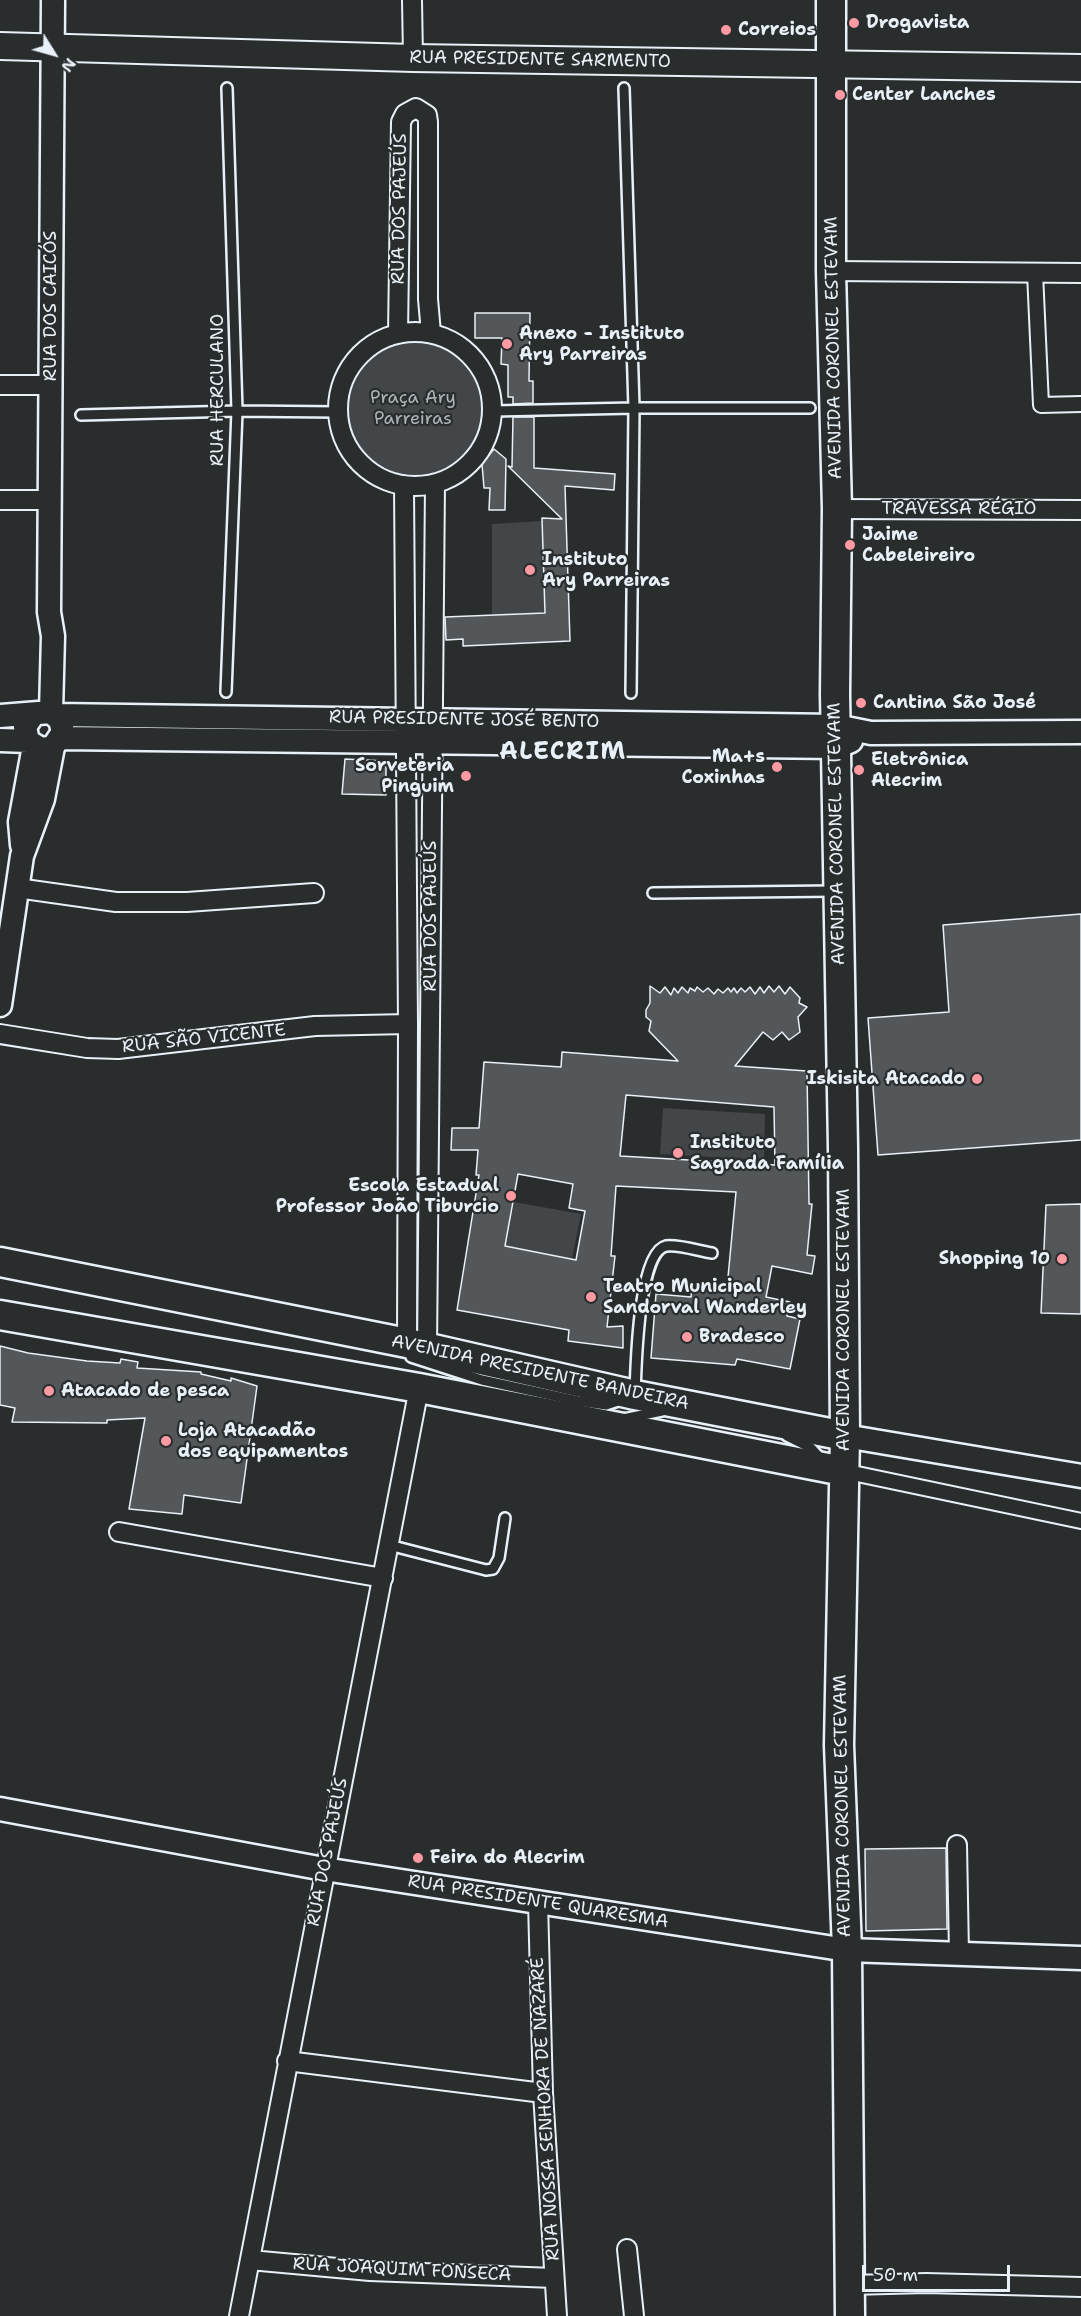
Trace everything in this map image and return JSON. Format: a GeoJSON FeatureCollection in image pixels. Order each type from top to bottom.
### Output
{"type":"FeatureCollection","features":[{"type":"Feature","properties":{"kind":"main road","name":"AVENIDA CORONEL ESTEVAM"},"geometry":{"type":"LineString","coordinates":[[831,0],[831,271],[837,509],[837,891],[843,1148],[844,1436],[836,1469],[839,1745],[847,1950],[850,2316]]}},
{"type":"Feature","properties":{"kind":"main road","name":"RUA PRESIDENTE SARMENTO"},"geometry":{"type":"LineString","coordinates":[[0,46],[413,58],[1081,68]]}},
{"type":"Feature","properties":{"kind":"main road","name":"AVENIDA PRESIDENTE BANDEIRA"},"geometry":{"type":"LineString","coordinates":[[0,1262],[635,1395],[844,1436]]}},
{"type":"Feature","properties":{"kind":"main road","name":"AVENIDA PRESIDENTE BANDEIRA"},"geometry":{"type":"LineString","coordinates":[[0,1315],[419,1388],[836,1469]]}},
{"type":"Feature","properties":{"kind":"street","name":"RUA DOS CAICÓS"},"geometry":{"type":"LineString","coordinates":[[45,713],[53,648],[49,612],[53,0]]}},
{"type":"Feature","properties":{"kind":"street"},"geometry":{"type":"LineString","coordinates":[[412,0],[413,58]]}},
{"type":"Feature","properties":{"kind":"street","name":"RUA DOS PAJEÚS"},"geometry":{"type":"LineString","coordinates":[[398,334],[401,122],[405,114],[416,108],[427,115],[428,122],[428,299],[431,333]]}},
{"type":"Feature","properties":{"kind":"street"},"geometry":{"type":"LineString","coordinates":[[399,197],[427,198]]}},
{"type":"Feature","properties":{"kind":"street"},"geometry":{"type":"LineString","coordinates":[[831,271],[1081,273]]}},
{"type":"Feature","properties":{"kind":"street"},"geometry":{"type":"LineString","coordinates":[[1035,273],[1041,405],[1081,404]]}},
{"type":"Feature","properties":{"kind":"street"},"geometry":{"type":"LineString","coordinates":[[399,303],[428,299]]}},
{"type":"Feature","properties":{"kind":"street"},"geometry":{"type":"LineString","coordinates":[[431,333],[457,343],[477,361],[489,385],[493,411],[487,438],[473,461],[451,478],[435,483],[404,486],[378,477],[357,460],[344,438],[338,412],[340,391],[348,371],[361,354],[378,341],[398,334],[431,333]]}},
{"type":"Feature","properties":{"kind":"street"},"geometry":{"type":"LineString","coordinates":[[0,385],[51,385]]}},
{"type":"Feature","properties":{"kind":"street","name":"RUA DOS PAJEÚS"},"geometry":{"type":"LineString","coordinates":[[400,1346],[433,730],[435,483]]}},
{"type":"Feature","properties":{"kind":"street","name":"RUA DOS PAJEÚS"},"geometry":{"type":"LineString","coordinates":[[400,1346],[408,1024],[404,486]]}},
{"type":"Feature","properties":{"kind":"street"},"geometry":{"type":"LineString","coordinates":[[0,500],[50,501]]}},
{"type":"Feature","properties":{"kind":"street","name":"TRAVESSA RÉGIO"},"geometry":{"type":"LineString","coordinates":[[837,509],[1081,510]]}},
{"type":"Feature","properties":{"kind":"street"},"geometry":{"type":"LineString","coordinates":[[0,1005],[22,856],[20,822],[44,743],[63,726],[45,713],[25,727],[44,743]]}},
{"type":"Feature","properties":{"kind":"street","name":"RUA PRESIDENTE JOSÉ BENTO"},"geometry":{"type":"LineString","coordinates":[[0,716],[45,713],[406,718],[433,730]]}},
{"type":"Feature","properties":{"kind":"street"},"geometry":{"type":"LineString","coordinates":[[246,717],[246,740]]}},
{"type":"Feature","properties":{"kind":"street","name":"RUA PRESIDENTE JOSÉ BENTO"},"geometry":{"type":"LineString","coordinates":[[0,740],[44,743],[246,740],[406,741],[433,730],[836,736],[872,733],[1081,732]]}},
{"type":"Feature","properties":{"kind":"street"},"geometry":{"type":"LineString","coordinates":[[17,888],[116,902],[187,902],[314,893]]}},
{"type":"Feature","properties":{"kind":"street","name":"RUA SÃO VICENTE"},"geometry":{"type":"LineString","coordinates":[[0,1034],[87,1048],[118,1049],[315,1026],[408,1024]]}},
{"type":"Feature","properties":{"kind":"street","name":"RUA DOS PAJEÚS"},"geometry":{"type":"LineString","coordinates":[[239,2316],[419,1388]]}},
{"type":"Feature","properties":{"kind":"street","name":"AVENIDA PRESIDENTE BANDEIRA"},"geometry":{"type":"LineString","coordinates":[[844,1436],[1081,1476]]}},
{"type":"Feature","properties":{"kind":"street","name":"AVENIDA PRESIDENTE BANDEIRA"},"geometry":{"type":"LineString","coordinates":[[836,1469],[1081,1521]]}},
{"type":"Feature","properties":{"kind":"street"},"geometry":{"type":"LineString","coordinates":[[119,1532],[383,1578]]}},
{"type":"Feature","properties":{"kind":"street","name":"RUA PRESIDENTE QUARESMA"},"geometry":{"type":"LineString","coordinates":[[0,1809],[324,1869],[847,1950],[1081,1958]]}},
{"type":"Feature","properties":{"kind":"street"},"geometry":{"type":"LineString","coordinates":[[957,1845],[958,1954]]}},
{"type":"Feature","properties":{"kind":"street","name":"RUA NOSSA SENHORA DE NAZARÉ"},"geometry":{"type":"LineString","coordinates":[[537,1902],[543,2093],[557,2316]]}},
{"type":"Feature","properties":{"kind":"street"},"geometry":{"type":"LineString","coordinates":[[287,2061],[543,2093]]}},
{"type":"Feature","properties":{"kind":"street"},"geometry":{"type":"LineString","coordinates":[[627,2249],[634,2316]]}},
{"type":"Feature","properties":{"kind":"street","name":"RUA JOAQUIM FONSECA"},"geometry":{"type":"LineString","coordinates":[[250,2260],[370,2271],[554,2278]]}},
{"type":"Feature","properties":{"kind":"street"},"geometry":{"type":"LineString","coordinates":[[851,2286],[926,2283],[1081,2287]]}},
{"type":"Feature","properties":{"kind":"lane","name":"RUA HERCULANO"},"geometry":{"type":"LineString","coordinates":[[226,692],[237,411],[227,88]]}},
{"type":"Feature","properties":{"kind":"lane"},"geometry":{"type":"LineString","coordinates":[[624,88],[634,408],[631,693]]}},
{"type":"Feature","properties":{"kind":"lane"},"geometry":{"type":"LineString","coordinates":[[493,411],[810,408]]}},
{"type":"Feature","properties":{"kind":"lane"},"geometry":{"type":"LineString","coordinates":[[81,415],[237,411],[338,412]]}},
{"type":"Feature","properties":{"kind":"lane"},"geometry":{"type":"LineString","coordinates":[[652,893],[837,891]]}},
{"type":"Feature","properties":{"kind":"lane"},"geometry":{"type":"LineString","coordinates":[[635,1395],[638,1333],[649,1266],[655,1253],[666,1246],[712,1253]]}},
{"type":"Feature","properties":{"kind":"lane"},"geometry":{"type":"LineString","coordinates":[[609,1425],[634,1415],[663,1410],[757,1430]]}},
{"type":"Feature","properties":{"kind":"lane"},"geometry":{"type":"LineString","coordinates":[[776,1434],[811,1448],[836,1469]]}},
{"type":"Feature","properties":{"kind":"lane"},"geometry":{"type":"LineString","coordinates":[[389,1545],[486,1570],[493,1569],[499,1558],[505,1518]]}},
{"type":"Feature","properties":{"kind":"green space","name":"Praça Ary Parreiras"},"geometry":{"type":"Polygon","coordinates":[[[413,336],[441,341],[465,357],[481,381],[486,409],[481,437],[465,461],[441,477],[413,482],[385,477],[361,461],[345,437],[340,409],[345,381],[361,357],[385,341],[413,336]]]}},
{"type":"Feature","properties":{"kind":"green space"},"geometry":{"type":"Polygon","coordinates":[[[542,521],[545,613],[492,615],[492,524],[542,521]]]}},
{"type":"Feature","properties":{"kind":"green space"},"geometry":{"type":"Polygon","coordinates":[[[663,1108],[765,1114],[764,1160],[660,1154],[663,1108]]]}},
{"type":"Feature","properties":{"kind":"green space"},"geometry":{"type":"Polygon","coordinates":[[[514,1202],[581,1214],[572,1259],[506,1247],[514,1202]]]}},
{"type":"Feature","properties":{"kind":"building","name":"Anexo - Instituto Ary Parreiras"},"geometry":{"type":"Polygon","coordinates":[[[475,313],[530,313],[529,381],[533,381],[533,403],[513,404],[513,397],[508,397],[508,365],[501,364],[502,338],[475,338],[475,313]]]}},
{"type":"Feature","properties":{"kind":"building"},"geometry":{"type":"Polygon","coordinates":[[[513,417],[534,417],[534,468],[615,474],[614,490],[565,486],[570,641],[463,646],[463,639],[446,640],[445,617],[545,613],[542,518],[562,519],[508,466],[512,467],[513,417]]]}},
{"type":"Feature","properties":{"kind":"building"},"geometry":{"type":"Polygon","coordinates":[[[494,449],[506,459],[505,510],[489,510],[490,488],[484,488],[482,464],[494,449]]]}},
{"type":"Feature","properties":{"kind":"building"},"geometry":{"type":"Polygon","coordinates":[[[345,759],[386,761],[386,795],[342,794],[345,759]]]}},
{"type":"Feature","properties":{"kind":"building","name":"Iskisita Atacado"},"geometry":{"type":"Polygon","coordinates":[[[1081,914],[1081,1140],[878,1155],[868,1018],[949,1012],[943,925],[1081,914]]]}},
{"type":"Feature","properties":{"kind":"building"},"geometry":{"type":"Polygon","coordinates":[[[650,986],[660,993],[665,987],[671,995],[674,988],[678,993],[682,987],[688,993],[690,988],[695,991],[697,987],[703,992],[708,988],[714,994],[718,989],[723,993],[728,988],[731,992],[734,988],[737,993],[741,988],[745,992],[750,987],[755,994],[760,987],[764,993],[769,986],[774,992],[779,986],[785,994],[790,987],[800,998],[799,1003],[807,1007],[798,1017],[800,1032],[789,1040],[782,1032],[773,1040],[763,1032],[735,1066],[807,1071],[809,1204],[812,1204],[807,1255],[815,1256],[812,1274],[772,1266],[766,1297],[790,1302],[787,1316],[800,1319],[790,1369],[737,1359],[735,1365],[651,1358],[656,1294],[691,1297],[692,1285],[727,1288],[736,1192],[616,1186],[611,1256],[615,1256],[607,1327],[623,1326],[623,1348],[568,1341],[569,1330],[457,1310],[479,1175],[476,1175],[478,1150],[451,1150],[452,1128],[479,1128],[484,1062],[561,1067],[562,1052],[678,1061],[649,1031],[651,1021],[646,1017],[646,1010],[650,1003],[650,986]],[[626,1095],[620,1156],[775,1165],[774,1107],[626,1095]],[[518,1174],[505,1246],[576,1260],[585,1211],[569,1208],[573,1184],[518,1174]]]}},
{"type":"Feature","properties":{"kind":"building","name":"Shopping 10"},"geometry":{"type":"Polygon","coordinates":[[[1081,1204],[1081,1314],[1041,1313],[1046,1205],[1081,1204]]]}},
{"type":"Feature","properties":{"kind":"building"},"geometry":{"type":"Polygon","coordinates":[[[0,1346],[28,1353],[87,1361],[120,1363],[121,1359],[138,1362],[137,1368],[201,1372],[201,1374],[231,1381],[231,1378],[257,1386],[241,1503],[184,1495],[182,1514],[129,1509],[145,1418],[107,1420],[107,1423],[12,1422],[15,1408],[0,1405],[0,1346]]]}},
{"type":"Feature","properties":{"kind":"building"},"geometry":{"type":"Polygon","coordinates":[[[946,1848],[947,1929],[866,1931],[865,1849],[946,1848]]]}},
{"type":"Feature","properties":{"kind":"place","name":"Drogavista"},"geometry":{"type":"Point","coordinates":[854,23]}},
{"type":"Feature","properties":{"kind":"place","name":"Correios"},"geometry":{"type":"Point","coordinates":[726,30]}},
{"type":"Feature","properties":{"kind":"place","name":"Center Lanches"},"geometry":{"type":"Point","coordinates":[840,95]}},
{"type":"Feature","properties":{"kind":"place","name":"Anexo - Instituto Ary Parreiras"},"geometry":{"type":"Point","coordinates":[507,344]}},
{"type":"Feature","properties":{"kind":"place","name":"Jaime Cabeleireiro"},"geometry":{"type":"Point","coordinates":[850,545]}},
{"type":"Feature","properties":{"kind":"place","name":"Instituto Ary Parreiras"},"geometry":{"type":"Point","coordinates":[530,570]}},
{"type":"Feature","properties":{"kind":"place","name":"Cantina São José"},"geometry":{"type":"Point","coordinates":[861,703]}},
{"type":"Feature","properties":{"kind":"place","name":"Ma+s Coxinhas"},"geometry":{"type":"Point","coordinates":[777,767]}},
{"type":"Feature","properties":{"kind":"place","name":"Eletrônica Alecrim"},"geometry":{"type":"Point","coordinates":[859,770]}},
{"type":"Feature","properties":{"kind":"place","name":"Sorveteria Pinguim"},"geometry":{"type":"Point","coordinates":[466,776]}},
{"type":"Feature","properties":{"kind":"place","name":"Iskisita Atacado"},"geometry":{"type":"Point","coordinates":[977,1079]}},
{"type":"Feature","properties":{"kind":"place","name":"Instituto Sagrada Família"},"geometry":{"type":"Point","coordinates":[678,1153]}},
{"type":"Feature","properties":{"kind":"place","name":"Escola Estadual Professor João Tiburcio"},"geometry":{"type":"Point","coordinates":[511,1196]}},
{"type":"Feature","properties":{"kind":"place","name":"Shopping 10"},"geometry":{"type":"Point","coordinates":[1062,1259]}},
{"type":"Feature","properties":{"kind":"place","name":"Teatro Municipal Sandorval Wanderley"},"geometry":{"type":"Point","coordinates":[591,1297]}},
{"type":"Feature","properties":{"kind":"place","name":"Bradesco"},"geometry":{"type":"Point","coordinates":[687,1337]}},
{"type":"Feature","properties":{"kind":"place","name":"Atacado de pesca"},"geometry":{"type":"Point","coordinates":[49,1391]}},
{"type":"Feature","properties":{"kind":"place","name":"Loja Atacadão dos equipamentos"},"geometry":{"type":"Point","coordinates":[166,1441]}},
{"type":"Feature","properties":{"kind":"place","name":"Feira do Alecrim"},"geometry":{"type":"Point","coordinates":[418,1858]}},
{"type":"Feature","properties":{"kind":"district","name":"ALECRIM"},"geometry":{"type":"Point","coordinates":[563,753]}}]}
